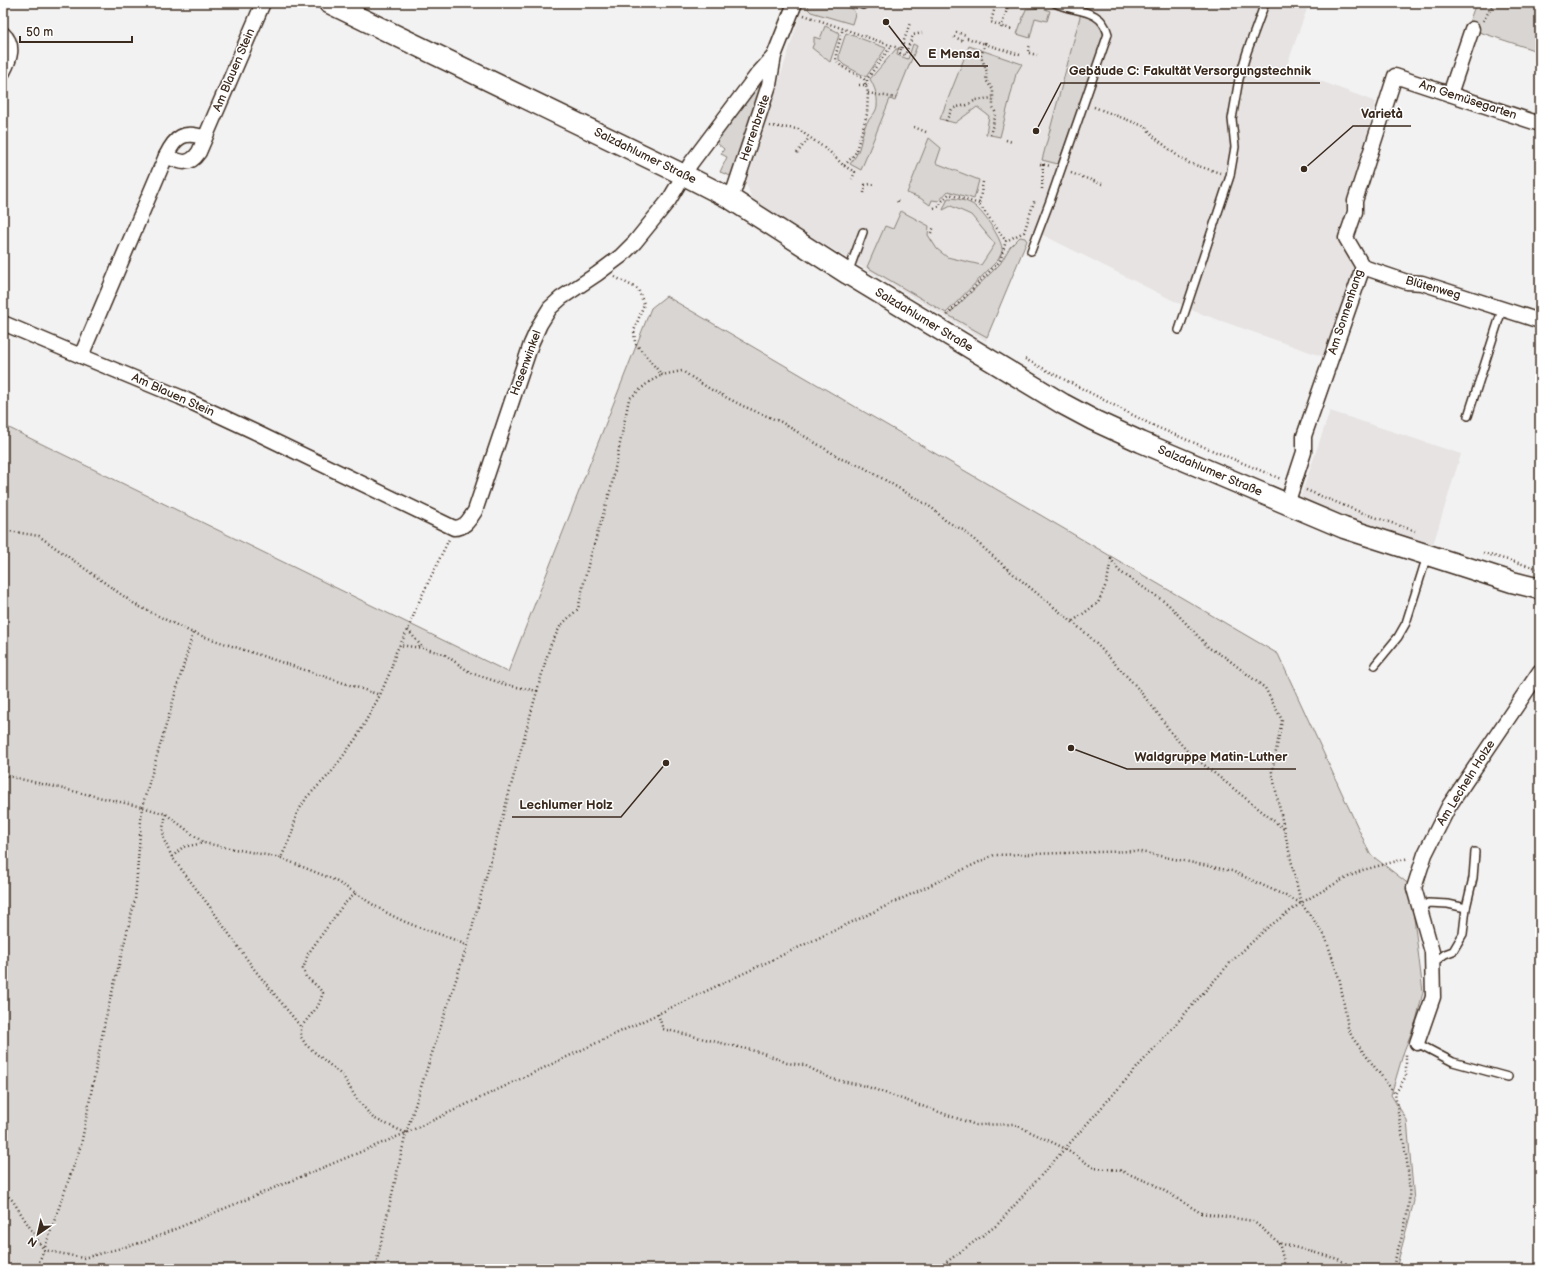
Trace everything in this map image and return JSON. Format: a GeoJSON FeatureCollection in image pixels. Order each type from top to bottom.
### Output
{"type":"FeatureCollection","features":[{"type":"Feature","properties":{"kind":"main road","name":"Salzdahlumer Straße"},"geometry":{"type":"LineString","coordinates":[[333,4],[684,175],[730,199],[848,274],[945,320],[1063,404],[1093,420],[1344,528],[1427,556],[1540,589]]}},
{"type":"Feature","properties":{"kind":"street","name":"Am Blauen Stein"},"geometry":{"type":"LineString","coordinates":[[166,156],[178,161],[188,162],[195,158],[263,3]]}},
{"type":"Feature","properties":{"kind":"street","name":"Herrenbreite"},"geometry":{"type":"LineString","coordinates":[[730,199],[769,85],[774,56],[793,7]]}},
{"type":"Feature","properties":{"kind":"street"},"geometry":{"type":"LineString","coordinates":[[1450,94],[1472,29]]}},
{"type":"Feature","properties":{"kind":"street"},"geometry":{"type":"LineString","coordinates":[[3,34],[8,38],[12,48],[9,63],[3,72]]}},
{"type":"Feature","properties":{"kind":"street","name":"Herrenbreite"},"geometry":{"type":"LineString","coordinates":[[684,175],[691,163],[757,75],[774,56]]}},
{"type":"Feature","properties":{"kind":"street","name":"Am Gemüsegarten"},"geometry":{"type":"LineString","coordinates":[[1395,76],[1540,124]]}},
{"type":"Feature","properties":{"kind":"street","name":"Am Sonnenhang"},"geometry":{"type":"LineString","coordinates":[[1287,504],[1304,452],[1304,436],[1363,267],[1346,238],[1355,212],[1355,201],[1395,76]]}},
{"type":"Feature","properties":{"kind":"street"},"geometry":{"type":"LineString","coordinates":[[81,356],[170,147],[177,138],[187,134],[196,134],[205,138]]}},
{"type":"Feature","properties":{"kind":"street","name":"Hasenwinkel"},"geometry":{"type":"LineString","coordinates":[[457,528],[468,523],[475,511],[531,344],[540,324],[550,308],[560,298],[597,274],[621,256],[636,242],[669,200],[684,175]]}},
{"type":"Feature","properties":{"kind":"street","name":"Blütenweg"},"geometry":{"type":"LineString","coordinates":[[1363,267],[1408,282],[1422,283],[1540,321]]}},
{"type":"Feature","properties":{"kind":"street","name":"Am Blauen Stein"},"geometry":{"type":"LineString","coordinates":[[3,323],[180,397],[457,528]]}},
{"type":"Feature","properties":{"kind":"street","name":"Am Lecheln Holze"},"geometry":{"type":"LineString","coordinates":[[1417,1043],[1433,997],[1432,952],[1414,888],[1425,854],[1449,806],[1540,671]]}},
{"type":"Feature","properties":{"kind":"lane"},"geometry":{"type":"LineString","coordinates":[[856,3],[863,5],[863,3]]}},
{"type":"Feature","properties":{"kind":"lane"},"geometry":{"type":"LineString","coordinates":[[1179,330],[1230,176],[1235,146],[1232,119],[1239,79],[1265,3]]}},
{"type":"Feature","properties":{"kind":"lane"},"geometry":{"type":"LineString","coordinates":[[1032,251],[1108,34],[1106,27],[1101,20],[1094,15],[1054,5]]}},
{"type":"Feature","properties":{"kind":"lane"},"geometry":{"type":"LineString","coordinates":[[848,274],[863,232]]}},
{"type":"Feature","properties":{"kind":"lane"},"geometry":{"type":"LineString","coordinates":[[1468,416],[1502,310]]}},
{"type":"Feature","properties":{"kind":"lane"},"geometry":{"type":"LineString","coordinates":[[1375,665],[1398,637],[1406,622],[1427,556]]}},
{"type":"Feature","properties":{"kind":"lane"},"geometry":{"type":"LineString","coordinates":[[1432,963],[1445,954],[1453,951],[1463,934],[1466,908],[1473,878],[1475,852]]}},
{"type":"Feature","properties":{"kind":"lane"},"geometry":{"type":"LineString","coordinates":[[1420,909],[1428,903],[1448,904],[1466,908]]}},
{"type":"Feature","properties":{"kind":"lane"},"geometry":{"type":"LineString","coordinates":[[1417,1043],[1453,1062],[1508,1077]]}},
{"type":"Feature","properties":{"kind":"path"},"geometry":{"type":"LineString","coordinates":[[996,3],[991,22],[1001,27],[1013,30]]}},
{"type":"Feature","properties":{"kind":"path"},"geometry":{"type":"LineString","coordinates":[[1001,27],[1008,3]]}},
{"type":"Feature","properties":{"kind":"path"},"geometry":{"type":"LineString","coordinates":[[1022,3],[1027,5],[1044,5]]}},
{"type":"Feature","properties":{"kind":"path"},"geometry":{"type":"LineString","coordinates":[[1472,29],[1474,26],[1482,23],[1494,3]]}},
{"type":"Feature","properties":{"kind":"path"},"geometry":{"type":"LineString","coordinates":[[793,7],[843,28],[901,49]]}},
{"type":"Feature","properties":{"kind":"path"},"geometry":{"type":"LineString","coordinates":[[910,23],[900,53],[906,55],[913,35],[922,33]]}},
{"type":"Feature","properties":{"kind":"path"},"geometry":{"type":"LineString","coordinates":[[843,28],[836,54],[836,60],[841,66],[864,79],[867,85]]}},
{"type":"Feature","properties":{"kind":"path"},"geometry":{"type":"LineString","coordinates":[[956,32],[985,44],[1020,55]]}},
{"type":"Feature","properties":{"kind":"path"},"geometry":{"type":"LineString","coordinates":[[954,37],[964,41]]}},
{"type":"Feature","properties":{"kind":"path"},"geometry":{"type":"LineString","coordinates":[[986,40],[981,56],[987,72],[986,80],[993,90],[993,107],[996,114],[990,135]]}},
{"type":"Feature","properties":{"kind":"path"},"geometry":{"type":"LineString","coordinates":[[844,166],[855,154],[867,114],[867,80],[892,45]]}},
{"type":"Feature","properties":{"kind":"path"},"geometry":{"type":"LineString","coordinates":[[1030,45],[1028,52],[1037,55]]}},
{"type":"Feature","properties":{"kind":"path"},"geometry":{"type":"LineString","coordinates":[[859,85],[867,85]]}},
{"type":"Feature","properties":{"kind":"path"},"geometry":{"type":"LineString","coordinates":[[868,93],[896,98]]}},
{"type":"Feature","properties":{"kind":"path"},"geometry":{"type":"LineString","coordinates":[[946,121],[952,109],[967,105],[976,100],[993,98]]}},
{"type":"Feature","properties":{"kind":"path"},"geometry":{"type":"LineString","coordinates":[[1084,103],[1146,127],[1153,136],[1179,157],[1189,163],[1230,176]]}},
{"type":"Feature","properties":{"kind":"path"},"geometry":{"type":"LineString","coordinates":[[780,128],[798,129],[830,152],[844,166],[855,172],[852,179]]}},
{"type":"Feature","properties":{"kind":"path"},"geometry":{"type":"LineString","coordinates":[[915,128],[926,132]]}},
{"type":"Feature","properties":{"kind":"path"},"geometry":{"type":"LineString","coordinates":[[797,153],[809,138]]}},
{"type":"Feature","properties":{"kind":"path"},"geometry":{"type":"LineString","coordinates":[[1006,140],[1012,142]]}},
{"type":"Feature","properties":{"kind":"path"},"geometry":{"type":"LineString","coordinates":[[1040,164],[1046,164]]}},
{"type":"Feature","properties":{"kind":"path"},"geometry":{"type":"LineString","coordinates":[[1075,174],[1102,184]]}},
{"type":"Feature","properties":{"kind":"path"},"geometry":{"type":"LineString","coordinates":[[979,204],[983,182]]}},
{"type":"Feature","properties":{"kind":"path"},"geometry":{"type":"LineString","coordinates":[[864,193],[866,185],[877,185]]}},
{"type":"Feature","properties":{"kind":"path"},"geometry":{"type":"LineString","coordinates":[[934,208],[940,206],[942,201],[949,194],[979,204],[1006,241]]}},
{"type":"Feature","properties":{"kind":"path"},"geometry":{"type":"LineString","coordinates":[[945,320],[1000,260],[1006,241],[1024,232],[1035,199]]}},
{"type":"Feature","properties":{"kind":"path"},"geometry":{"type":"LineString","coordinates":[[931,233],[934,227]]}},
{"type":"Feature","properties":{"kind":"path"},"geometry":{"type":"LineString","coordinates":[[609,274],[638,289],[644,304],[634,331],[635,342],[662,375]]}},
{"type":"Feature","properties":{"kind":"path"},"geometry":{"type":"LineString","coordinates":[[1023,358],[1154,426],[1360,512],[1418,532]]}},
{"type":"Feature","properties":{"kind":"path"},"geometry":{"type":"LineString","coordinates":[[375,1269],[406,1133],[467,946],[550,646],[561,625],[578,609],[588,565],[611,488],[629,399],[649,382],[662,375],[682,372],[710,389],[781,422],[842,459],[863,467],[932,508],[946,521],[963,530],[1011,572],[1073,622],[1109,655],[1135,684],[1172,734],[1188,752],[1284,829]]}},
{"type":"Feature","properties":{"kind":"path"},"geometry":{"type":"LineString","coordinates":[[281,858],[292,833],[296,813],[307,797],[330,774],[357,737],[380,695],[399,645],[408,630],[417,606],[457,528]]}},
{"type":"Feature","properties":{"kind":"path"},"geometry":{"type":"LineString","coordinates":[[3,530],[39,536],[136,605],[193,633],[380,695]]}},
{"type":"Feature","properties":{"kind":"path"},"geometry":{"type":"LineString","coordinates":[[1476,551],[1540,569]]}},
{"type":"Feature","properties":{"kind":"path"},"geometry":{"type":"LineString","coordinates":[[1073,622],[1098,603],[1107,582],[1110,559],[1119,571],[1168,604],[1209,648],[1225,657],[1265,688],[1282,720],[1272,772],[1301,903],[1325,936],[1340,981],[1348,1028],[1352,1037],[1395,1094],[1408,1170],[1409,1200],[1405,1222],[1391,1269]]}},
{"type":"Feature","properties":{"kind":"path"},"geometry":{"type":"LineString","coordinates":[[408,630],[423,648]]}},
{"type":"Feature","properties":{"kind":"path"},"geometry":{"type":"LineString","coordinates":[[36,1269],[81,1145],[105,1021],[134,900],[142,807],[193,633]]}},
{"type":"Feature","properties":{"kind":"path"},"geometry":{"type":"LineString","coordinates":[[399,645],[423,648],[444,654],[471,673],[507,685],[537,690]]}},
{"type":"Feature","properties":{"kind":"path"},"geometry":{"type":"LineString","coordinates":[[3,775],[142,807],[166,814],[204,843]]}},
{"type":"Feature","properties":{"kind":"path"},"geometry":{"type":"LineString","coordinates":[[166,814],[163,828],[164,840],[172,857],[254,969],[301,1027]]}},
{"type":"Feature","properties":{"kind":"path"},"geometry":{"type":"LineString","coordinates":[[172,857],[183,847],[204,843],[281,858],[332,879],[356,893],[372,905],[393,916],[417,927],[458,941],[467,946]]}},
{"type":"Feature","properties":{"kind":"path"},"geometry":{"type":"LineString","coordinates":[[3,1191],[13,1201],[44,1250],[83,1258],[144,1242],[406,1133],[994,855],[1136,852],[1232,871],[1301,903]]}},
{"type":"Feature","properties":{"kind":"path"},"geometry":{"type":"LineString","coordinates":[[937,1269],[997,1225],[1230,963],[1267,928],[1301,903],[1363,870],[1425,854]]}},
{"type":"Feature","properties":{"kind":"path"},"geometry":{"type":"LineString","coordinates":[[356,893],[343,905],[308,954],[303,969],[306,978],[318,986],[323,993],[318,1006],[301,1027],[301,1037],[306,1045],[343,1076],[356,1098],[373,1118],[406,1133]]}},
{"type":"Feature","properties":{"kind":"path"},"geometry":{"type":"LineString","coordinates":[[658,1014],[663,1029],[762,1053],[787,1063],[804,1065],[832,1079],[865,1086],[976,1125],[1014,1124],[1064,1148],[1094,1168],[1119,1170],[1153,1184],[1201,1213],[1253,1221],[1279,1243],[1338,1260],[1356,1269]]}},
{"type":"Feature","properties":{"kind":"path"},"geometry":{"type":"LineString","coordinates":[[1395,1094],[1406,1076],[1406,1050],[1411,1045],[1417,1043]]}},
{"type":"Feature","properties":{"kind":"path"},"geometry":{"type":"LineString","coordinates":[[1279,1243],[1284,1262],[1284,1269]]}},
{"type":"Feature","properties":{"kind":"shaded area"},"geometry":{"type":"Polygon","coordinates":[[[804,3],[1309,3],[1286,68],[1376,102],[1338,237],[1356,267],[1327,358],[1196,312],[1039,233],[1035,243],[1027,241],[986,341],[760,206],[751,197],[746,183],[804,3]]]}},
{"type":"Feature","properties":{"kind":"shaded area"},"geometry":{"type":"Polygon","coordinates":[[[809,3],[833,3],[853,9],[855,14],[852,24],[811,12],[808,9],[809,3]]]}},
{"type":"Feature","properties":{"kind":"shaded area"},"geometry":{"type":"Polygon","coordinates":[[[1476,3],[1540,3],[1540,52],[1467,28],[1476,3]]]}},
{"type":"Feature","properties":{"kind":"shaded area"},"geometry":{"type":"Polygon","coordinates":[[[1043,8],[1050,11],[1047,21],[1035,18],[1030,38],[1017,34],[1026,9],[1043,8]]]}},
{"type":"Feature","properties":{"kind":"shaded area"},"geometry":{"type":"Polygon","coordinates":[[[1081,13],[1098,20],[1104,36],[1058,164],[1042,160],[1081,13]]]}},
{"type":"Feature","properties":{"kind":"shaded area"},"geometry":{"type":"Polygon","coordinates":[[[825,26],[838,32],[839,35],[830,62],[812,48],[814,37],[820,39],[825,26]]]}},
{"type":"Feature","properties":{"kind":"shaded area"},"geometry":{"type":"Polygon","coordinates":[[[846,33],[886,48],[866,77],[844,65],[839,60],[839,54],[846,33]]]}},
{"type":"Feature","properties":{"kind":"shaded area"},"geometry":{"type":"Polygon","coordinates":[[[913,44],[917,46],[895,101],[890,99],[861,170],[850,164],[859,149],[866,124],[876,109],[877,95],[870,79],[896,49],[898,49],[897,55],[908,59],[913,44]]]}},
{"type":"Feature","properties":{"kind":"shaded area"},"geometry":{"type":"Polygon","coordinates":[[[969,46],[1022,64],[1016,74],[1000,137],[986,134],[989,116],[977,107],[955,123],[940,119],[969,46]]]}},
{"type":"Feature","properties":{"kind":"shaded area"},"geometry":{"type":"Polygon","coordinates":[[[760,87],[762,89],[736,178],[720,172],[727,157],[721,154],[724,149],[717,143],[717,140],[757,88],[760,87]]]}},
{"type":"Feature","properties":{"kind":"shaded area"},"geometry":{"type":"Polygon","coordinates":[[[929,138],[941,148],[936,163],[979,180],[974,199],[948,191],[939,201],[932,200],[930,205],[920,198],[907,193],[929,138]]]}},
{"type":"Feature","properties":{"kind":"shaded area"},"geometry":{"type":"Polygon","coordinates":[[[948,198],[963,200],[976,207],[994,230],[1001,243],[1002,250],[998,260],[946,313],[867,267],[885,226],[893,229],[901,211],[929,226],[928,235],[937,249],[947,257],[981,265],[995,244],[971,215],[951,206],[943,210],[948,198]]]}},
{"type":"Feature","properties":{"kind":"shaded area"},"geometry":{"type":"Polygon","coordinates":[[[1020,237],[1025,238],[1027,241],[987,337],[948,315],[1000,264],[1010,247],[1020,237]]]}},
{"type":"Feature","properties":{"kind":"shaded area"},"geometry":{"type":"Polygon","coordinates":[[[666,296],[1278,654],[1370,854],[1410,885],[1423,992],[1416,1021],[1404,1051],[1391,1095],[1407,1120],[1414,1201],[1396,1269],[3,1269],[3,425],[508,672],[651,308],[666,296]]]}},
{"type":"Feature","properties":{"kind":"shaded area"},"geometry":{"type":"Polygon","coordinates":[[[1330,411],[1461,454],[1432,548],[1299,501],[1330,411]]]}},
{"type":"Feature","properties":{"kind":"place","name":"E Mensa"},"geometry":{"type":"Point","coordinates":[886,22]}},
{"type":"Feature","properties":{"kind":"place","name":"Gebäude C: Fakultät Versorgungstechnik"},"geometry":{"type":"Point","coordinates":[1036,131]}},
{"type":"Feature","properties":{"kind":"place","name":"Varietà"},"geometry":{"type":"Point","coordinates":[1304,169]}},
{"type":"Feature","properties":{"kind":"place","name":"Waldgruppe Matin-Luther"},"geometry":{"type":"Point","coordinates":[1071,748]}},
{"type":"Feature","properties":{"kind":"place","name":"Lechlumer Holz"},"geometry":{"type":"Point","coordinates":[666,763]}}]}
